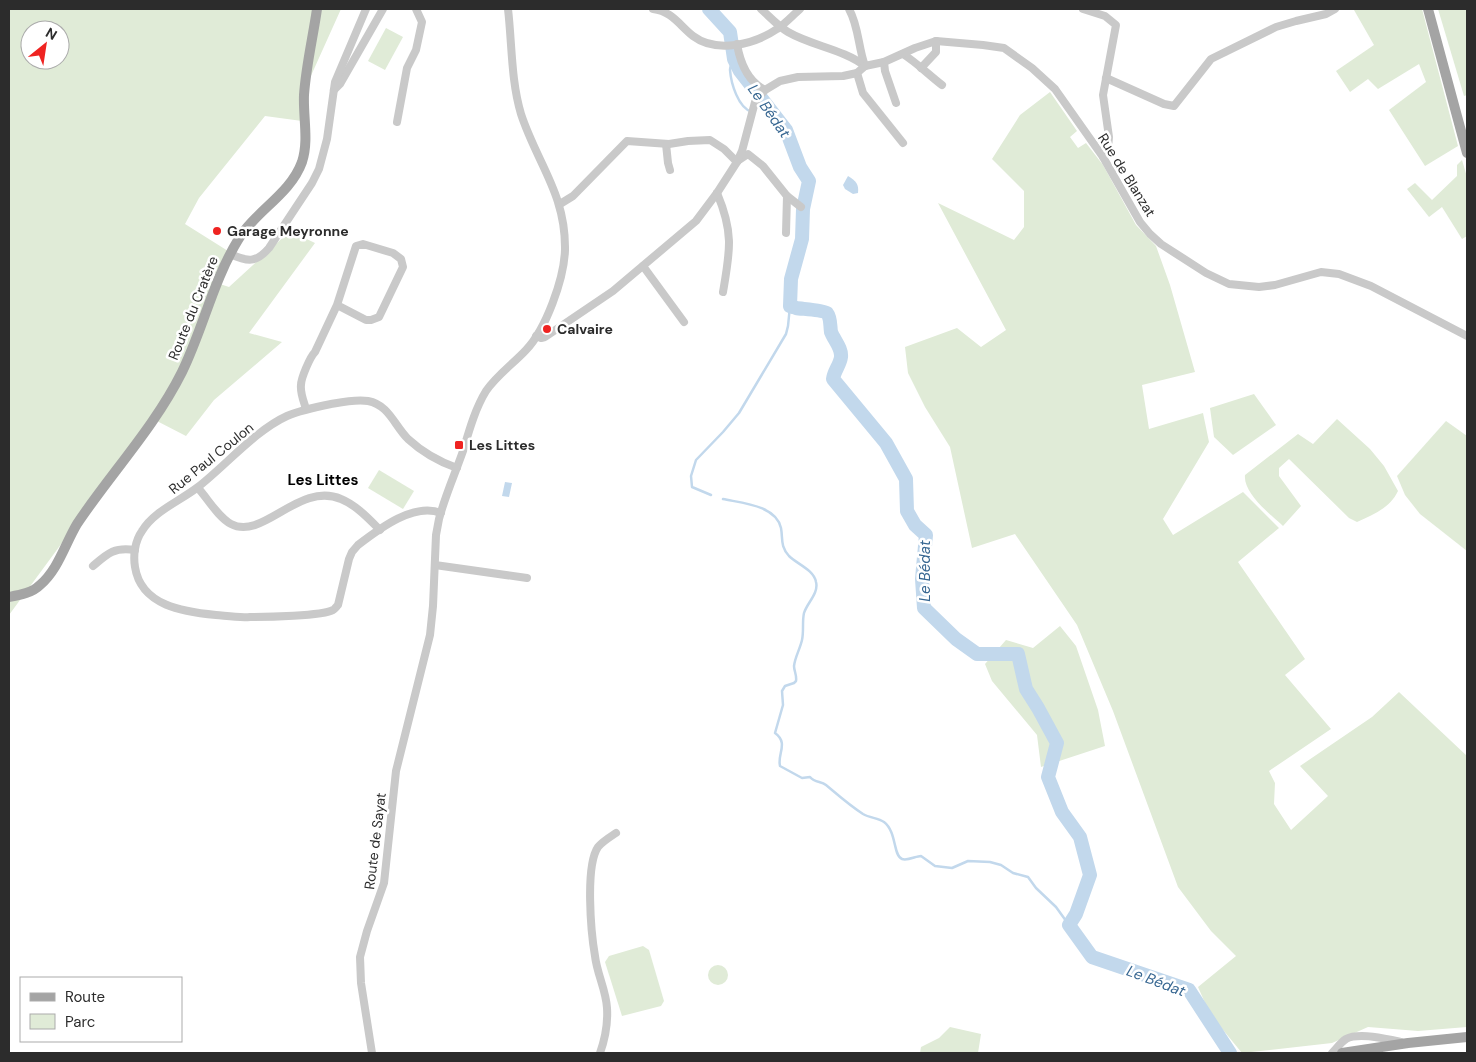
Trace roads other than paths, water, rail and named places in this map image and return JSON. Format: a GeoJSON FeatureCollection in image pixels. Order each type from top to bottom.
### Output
{"type":"FeatureCollection","features":[{"type":"Feature","properties":{"kind":"main road","name":"Route du Cratère"},"geometry":{"type":"LineString","coordinates":[[9,597],[26,593],[40,586],[51,574],[78,523],[147,430],[168,397],[188,359],[230,254],[240,236],[254,218],[292,182],[302,160],[304,147],[305,84],[317,9]]}},
{"type":"Feature","properties":{"kind":"main road"},"geometry":{"type":"LineString","coordinates":[[1428,9],[1467,153]]}},
{"type":"Feature","properties":{"kind":"main road"},"geometry":{"type":"LineString","coordinates":[[1342,1053],[1408,1043],[1467,1037]]}},
{"type":"Feature","properties":{"kind":"street"},"geometry":{"type":"LineString","coordinates":[[230,254],[246,260],[253,260],[263,255],[312,183],[324,156],[334,90],[346,54],[366,9]]}},
{"type":"Feature","properties":{"kind":"street"},"geometry":{"type":"LineString","coordinates":[[334,90],[340,84],[383,9]]}},
{"type":"Feature","properties":{"kind":"street"},"geometry":{"type":"LineString","coordinates":[[397,122],[408,68],[416,50],[422,22],[416,9]]}},
{"type":"Feature","properties":{"kind":"street","name":"Route de Sayat"},"geometry":{"type":"LineString","coordinates":[[372,1053],[361,983],[360,958],[367,931],[384,883],[395,780],[432,626],[436,536],[441,512],[480,402],[497,378],[526,350],[536,336],[554,299],[562,272],[564,237],[560,204],[524,123],[520,108],[508,9]]}},
{"type":"Feature","properties":{"kind":"street"},"geometry":{"type":"LineString","coordinates":[[653,9],[670,14],[693,36],[709,44],[734,44],[755,40],[781,27],[800,9]]}},
{"type":"Feature","properties":{"kind":"street"},"geometry":{"type":"LineString","coordinates":[[762,9],[781,27],[793,35],[855,58],[865,66]]}},
{"type":"Feature","properties":{"kind":"street"},"geometry":{"type":"LineString","coordinates":[[849,9],[855,20],[861,56],[865,66]]}},
{"type":"Feature","properties":{"kind":"street"},"geometry":{"type":"LineString","coordinates":[[1083,9],[1105,16],[1116,25],[1103,95],[1108,146],[1107,154],[1103,156]]}},
{"type":"Feature","properties":{"kind":"street"},"geometry":{"type":"LineString","coordinates":[[1106,78],[1164,104],[1174,106],[1211,59],[1276,27],[1326,14],[1335,9]]}},
{"type":"Feature","properties":{"kind":"street"},"geometry":{"type":"LineString","coordinates":[[920,68],[936,52],[936,41]]}},
{"type":"Feature","properties":{"kind":"street","name":"Rue de Blanzat"},"geometry":{"type":"LineString","coordinates":[[865,66],[884,62],[936,41],[1004,48],[1048,82],[1103,156],[1140,222],[1150,234],[1169,249],[1217,278],[1233,285],[1259,287],[1275,285],[1315,273],[1334,272],[1378,290],[1467,336]]}},
{"type":"Feature","properties":{"kind":"street"},"geometry":{"type":"LineString","coordinates":[[734,44],[744,68],[754,83],[764,92]]}},
{"type":"Feature","properties":{"kind":"street"},"geometry":{"type":"LineString","coordinates":[[903,54],[942,85]]}},
{"type":"Feature","properties":{"kind":"street"},"geometry":{"type":"LineString","coordinates":[[884,62],[885,71],[896,103]]}},
{"type":"Feature","properties":{"kind":"street"},"geometry":{"type":"LineString","coordinates":[[536,336],[545,337],[598,302],[696,221],[737,162],[742,151],[756,101],[764,92],[780,81],[798,77],[843,76],[857,73],[865,66]]}},
{"type":"Feature","properties":{"kind":"street"},"geometry":{"type":"LineString","coordinates":[[857,73],[863,93],[904,144]]}},
{"type":"Feature","properties":{"kind":"street"},"geometry":{"type":"LineString","coordinates":[[560,204],[572,196],[627,141],[666,144],[710,140],[724,149],[737,162]]}},
{"type":"Feature","properties":{"kind":"street"},"geometry":{"type":"LineString","coordinates":[[745,140],[748,154],[763,166],[787,196],[801,207]]}},
{"type":"Feature","properties":{"kind":"street"},"geometry":{"type":"LineString","coordinates":[[666,144],[670,170]]}},
{"type":"Feature","properties":{"kind":"street"},"geometry":{"type":"LineString","coordinates":[[737,162],[748,154]]}},
{"type":"Feature","properties":{"kind":"street"},"geometry":{"type":"LineString","coordinates":[[717,193],[728,223],[730,242],[723,292]]}},
{"type":"Feature","properties":{"kind":"street"},"geometry":{"type":"LineString","coordinates":[[786,232],[787,196]]}},
{"type":"Feature","properties":{"kind":"street"},"geometry":{"type":"LineString","coordinates":[[306,409],[300,388],[302,380],[311,356],[315,352],[337,305],[356,246],[363,244],[393,253],[401,259],[403,267],[379,317],[366,320],[337,305]]}},
{"type":"Feature","properties":{"kind":"street"},"geometry":{"type":"LineString","coordinates":[[643,266],[684,322]]}},
{"type":"Feature","properties":{"kind":"street","name":"Rue Paul Coulon"},"geometry":{"type":"LineString","coordinates":[[441,512],[426,510],[410,513],[358,545],[352,552],[338,605],[333,611],[247,618],[206,614],[171,607],[152,597],[142,586],[136,571],[135,550],[140,533],[149,520],[198,488],[270,426],[286,416],[306,409],[359,400],[374,402],[388,412],[403,434],[413,443],[443,462],[457,468]]}},
{"type":"Feature","properties":{"kind":"street"},"geometry":{"type":"LineString","coordinates":[[198,488],[227,521],[240,527],[246,528],[256,525],[305,499],[321,495],[344,500],[380,530]]}},
{"type":"Feature","properties":{"kind":"street"},"geometry":{"type":"LineString","coordinates":[[93,566],[114,550],[135,550]]}},
{"type":"Feature","properties":{"kind":"street"},"geometry":{"type":"LineString","coordinates":[[435,565],[527,578]]}},
{"type":"Feature","properties":{"kind":"street"},"geometry":{"type":"LineString","coordinates":[[600,1053],[605,1034],[607,1009],[594,957],[590,906],[593,862],[601,844],[616,833]]}},
{"type":"Feature","properties":{"kind":"street"},"geometry":{"type":"LineString","coordinates":[[1332,1053],[1346,1039],[1351,1037],[1376,1037],[1408,1043]]}},
{"type":"Feature","properties":{"kind":"water"},"geometry":{"type":"Polygon","coordinates":[[[848,176],[856,183],[858,193],[853,194],[845,189],[843,185],[848,176]]]}},
{"type":"Feature","properties":{"kind":"water"},"geometry":{"type":"Polygon","coordinates":[[[505,482],[512,483],[509,497],[502,496],[505,482]]]}},
{"type":"Feature","properties":{"kind":"waterway","name":"Le Bédat"},"geometry":{"type":"LineString","coordinates":[[709,9],[730,32],[734,59],[740,71],[786,130],[800,167],[809,181],[803,209],[802,239],[791,279],[790,306],[793,307]]}},
{"type":"Feature","properties":{"kind":"waterway"},"geometry":{"type":"LineString","coordinates":[[734,59],[730,70],[734,88],[743,106],[752,112]]}},
{"type":"Feature","properties":{"kind":"waterway"},"geometry":{"type":"LineString","coordinates":[[711,495],[692,487],[691,476],[696,460],[739,413],[786,334],[790,306]]}},
{"type":"Feature","properties":{"kind":"waterway","name":"Le Bédat"},"geometry":{"type":"LineString","coordinates":[[796,308],[827,313],[831,332],[841,354],[833,379],[886,443],[906,479],[907,511],[915,525],[926,535],[922,579],[924,608],[956,639],[977,654],[1018,654],[1026,689],[1057,743],[1048,777],[1062,812],[1080,837],[1090,875],[1076,914],[1069,925],[1092,957],[1189,990],[1230,1053]]}},
{"type":"Feature","properties":{"kind":"waterway","name":"Le Bédat"},"geometry":{"type":"LineString","coordinates":[[723,499],[757,506],[772,514],[778,520],[781,528],[783,546],[786,552],[792,559],[809,571],[816,582],[816,590],[804,613],[802,640],[794,666],[796,681],[785,686],[782,691],[783,705],[775,733],[782,745],[780,766],[802,778],[810,777],[824,784],[863,814],[884,822],[891,832],[897,853],[902,859],[921,856],[935,866],[952,868],[968,861],[990,862],[1001,865],[1013,873],[1028,877],[1036,888],[1056,907],[1069,925]]}},
{"type":"Feature","properties":{"kind":"place","name":"Garage Meyronne"},"geometry":{"type":"Point","coordinates":[217,231]}},
{"type":"Feature","properties":{"kind":"place","name":"Calvaire"},"geometry":{"type":"Point","coordinates":[547,329]}},
{"type":"Feature","properties":{"kind":"place","name":"Les Littes"},"geometry":{"type":"Point","coordinates":[459,445]}},
{"type":"Feature","properties":{"kind":"district","name":"Les Littes"},"geometry":{"type":"Point","coordinates":[323,480]}}]}
